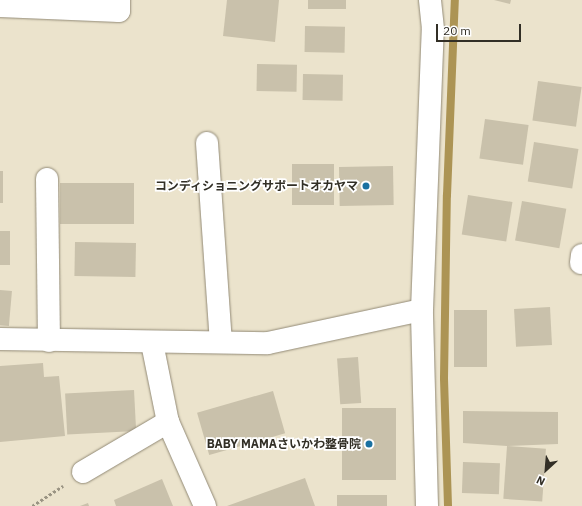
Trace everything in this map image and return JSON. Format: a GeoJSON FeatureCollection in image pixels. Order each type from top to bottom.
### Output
{"type":"FeatureCollection","features":[{"type":"Feature","properties":{"kind":"street"},"geometry":{"type":"LineString","coordinates":[[0,6],[119,11],[119,0]]}},
{"type":"Feature","properties":{"kind":"street"},"geometry":{"type":"LineString","coordinates":[[427,506],[422,310],[433,29],[430,0]]}},
{"type":"Feature","properties":{"kind":"street"},"geometry":{"type":"LineString","coordinates":[[207,143],[221,342]]}},
{"type":"Feature","properties":{"kind":"street"},"geometry":{"type":"LineString","coordinates":[[47,180],[49,341]]}},
{"type":"Feature","properties":{"kind":"street"},"geometry":{"type":"LineString","coordinates":[[0,339],[152,343],[268,343],[422,310]]}},
{"type":"Feature","properties":{"kind":"street"},"geometry":{"type":"LineString","coordinates":[[152,343],[168,422],[205,506]]}},
{"type":"Feature","properties":{"kind":"street"},"geometry":{"type":"LineString","coordinates":[[83,472],[168,422]]}},
{"type":"Feature","properties":{"kind":"path"},"geometry":{"type":"LineString","coordinates":[[32,506],[83,472]]}},
{"type":"Feature","properties":{"kind":"building"},"geometry":{"type":"Polygon","coordinates":[[[227,0],[279,0],[275,42],[223,36],[227,0]]]}},
{"type":"Feature","properties":{"kind":"building"},"geometry":{"type":"Polygon","coordinates":[[[308,0],[346,0],[346,9],[308,9],[308,0]]]}},
{"type":"Feature","properties":{"kind":"building"},"geometry":{"type":"Polygon","coordinates":[[[494,0],[511,0],[510,4],[494,0]]]}},
{"type":"Feature","properties":{"kind":"building"},"geometry":{"type":"Polygon","coordinates":[[[305,26],[345,27],[345,53],[305,52],[305,26]]]}},
{"type":"Feature","properties":{"kind":"building"},"geometry":{"type":"Polygon","coordinates":[[[257,64],[297,65],[297,92],[257,91],[257,64]]]}},
{"type":"Feature","properties":{"kind":"building"},"geometry":{"type":"Polygon","coordinates":[[[303,74],[343,75],[343,101],[303,100],[303,74]]]}},
{"type":"Feature","properties":{"kind":"building"},"geometry":{"type":"Polygon","coordinates":[[[538,81],[582,87],[576,127],[532,121],[538,81]]]}},
{"type":"Feature","properties":{"kind":"building"},"geometry":{"type":"Polygon","coordinates":[[[485,119],[529,125],[523,165],[479,159],[485,119]]]}},
{"type":"Feature","properties":{"kind":"building"},"geometry":{"type":"Polygon","coordinates":[[[534,142],[578,149],[572,189],[528,182],[534,142]]]}},
{"type":"Feature","properties":{"kind":"building"},"geometry":{"type":"Polygon","coordinates":[[[292,164],[334,164],[334,205],[292,205],[292,164]]]}},
{"type":"Feature","properties":{"kind":"building","name":"コンディショニングサポートオカヤマ"},"geometry":{"type":"Polygon","coordinates":[[[393,166],[394,205],[340,206],[339,167],[393,166]]]}},
{"type":"Feature","properties":{"kind":"building"},"geometry":{"type":"Polygon","coordinates":[[[0,171],[3,171],[3,203],[0,203],[0,171]]]}},
{"type":"Feature","properties":{"kind":"building"},"geometry":{"type":"Polygon","coordinates":[[[60,183],[134,183],[134,224],[60,224],[60,183]]]}},
{"type":"Feature","properties":{"kind":"building"},"geometry":{"type":"Polygon","coordinates":[[[468,195],[512,202],[506,242],[462,235],[468,195]]]}},
{"type":"Feature","properties":{"kind":"building"},"geometry":{"type":"Polygon","coordinates":[[[522,201],[566,209],[559,248],[515,240],[522,201]]]}},
{"type":"Feature","properties":{"kind":"building"},"geometry":{"type":"Polygon","coordinates":[[[0,231],[10,231],[10,265],[0,265],[0,231]]]}},
{"type":"Feature","properties":{"kind":"building"},"geometry":{"type":"Polygon","coordinates":[[[75,242],[136,243],[135,277],[74,276],[75,242]]]}},
{"type":"Feature","properties":{"kind":"building"},"geometry":{"type":"Polygon","coordinates":[[[0,290],[12,291],[9,326],[0,325],[0,290]]]}},
{"type":"Feature","properties":{"kind":"building"},"geometry":{"type":"Polygon","coordinates":[[[550,307],[552,345],[516,347],[514,309],[550,307]]]}},
{"type":"Feature","properties":{"kind":"building"},"geometry":{"type":"Polygon","coordinates":[[[454,310],[487,310],[487,367],[454,367],[454,310]]]}},
{"type":"Feature","properties":{"kind":"building"},"geometry":{"type":"Polygon","coordinates":[[[358,357],[361,403],[340,404],[337,358],[358,357]]]}},
{"type":"Feature","properties":{"kind":"building"},"geometry":{"type":"Polygon","coordinates":[[[43,363],[44,377],[59,376],[65,436],[0,442],[0,366],[43,363]]]}},
{"type":"Feature","properties":{"kind":"building"},"geometry":{"type":"Polygon","coordinates":[[[134,390],[136,431],[67,435],[65,394],[134,390]]]}},
{"type":"Feature","properties":{"kind":"building"},"geometry":{"type":"Polygon","coordinates":[[[273,391],[285,433],[209,455],[197,413],[273,391]]]}},
{"type":"Feature","properties":{"kind":"building","name":"BABY MAMAさいかわ整骨院"},"geometry":{"type":"Polygon","coordinates":[[[342,408],[396,408],[396,480],[342,480],[342,408]]]}},
{"type":"Feature","properties":{"kind":"building"},"geometry":{"type":"Polygon","coordinates":[[[463,411],[558,412],[558,444],[507,446],[463,443],[463,411]]]}},
{"type":"Feature","properties":{"kind":"building"},"geometry":{"type":"Polygon","coordinates":[[[507,446],[546,449],[542,502],[503,499],[507,446]]]}},
{"type":"Feature","properties":{"kind":"building"},"geometry":{"type":"Polygon","coordinates":[[[463,462],[500,463],[499,494],[462,493],[463,462]]]}},
{"type":"Feature","properties":{"kind":"building"},"geometry":{"type":"Polygon","coordinates":[[[305,478],[315,506],[227,506],[305,478]]]}},
{"type":"Feature","properties":{"kind":"building"},"geometry":{"type":"Polygon","coordinates":[[[162,479],[173,506],[116,506],[114,500],[162,479]]]}},
{"type":"Feature","properties":{"kind":"building"},"geometry":{"type":"Polygon","coordinates":[[[337,495],[387,495],[387,506],[337,506],[337,495]]]}},
{"type":"Feature","properties":{"kind":"building"},"geometry":{"type":"Polygon","coordinates":[[[88,503],[89,506],[80,506],[88,503]]]}},
{"type":"Feature","properties":{"kind":"waterway"},"geometry":{"type":"LineString","coordinates":[[448,506],[444,378],[447,195],[455,0]]}},
{"type":"Feature","properties":{"kind":"place","name":"コンディショニングサポートオカヤマ"},"geometry":{"type":"Point","coordinates":[366,186]}},
{"type":"Feature","properties":{"kind":"place","name":"BABY MAMAさいかわ整骨院"},"geometry":{"type":"Point","coordinates":[369,444]}}]}
